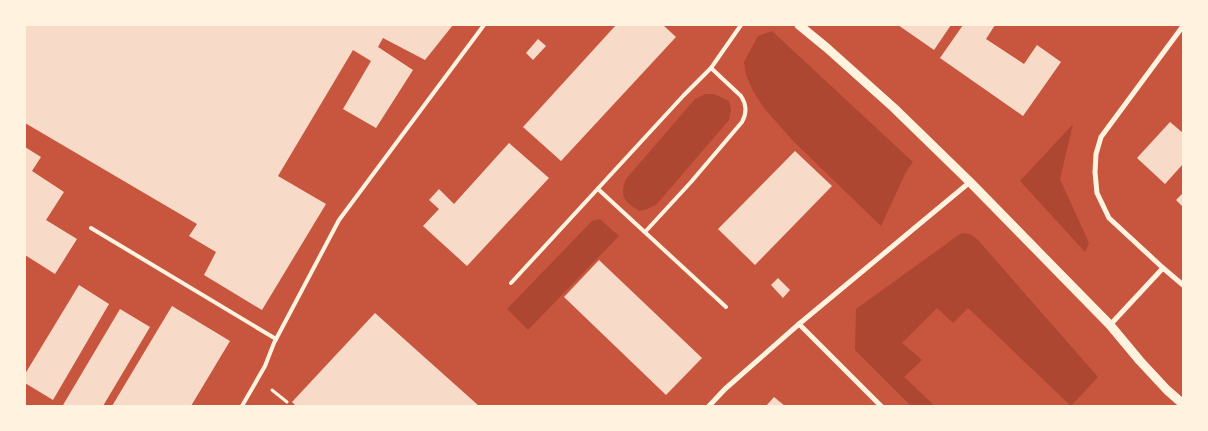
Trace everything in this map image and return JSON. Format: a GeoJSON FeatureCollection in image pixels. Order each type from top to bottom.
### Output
{"type":"FeatureCollection","features":[{"type":"Feature","properties":{"kind":"street"},"geometry":{"type":"LineString","coordinates":[[799,25],[894,108],[970,182],[1110,325],[1140,361],[1183,404]]}},
{"type":"Feature","properties":{"kind":"street"},"geometry":{"type":"LineString","coordinates":[[1183,26],[1102,137],[1096,154],[1095,172],[1097,193],[1109,218],[1183,285]]}},
{"type":"Feature","properties":{"kind":"street"},"geometry":{"type":"LineString","coordinates":[[709,406],[725,389],[799,324],[970,182]]}},
{"type":"Feature","properties":{"kind":"street"},"geometry":{"type":"LineString","coordinates":[[1110,325],[1163,268]]}},
{"type":"Feature","properties":{"kind":"street"},"geometry":{"type":"LineString","coordinates":[[799,324],[881,406]]}},
{"type":"Feature","properties":{"kind":"lane"},"geometry":{"type":"LineString","coordinates":[[242,406],[265,366],[276,339],[339,220],[484,25]]}},
{"type":"Feature","properties":{"kind":"lane"},"geometry":{"type":"LineString","coordinates":[[511,283],[711,68],[741,25]]}},
{"type":"Feature","properties":{"kind":"lane"},"geometry":{"type":"LineString","coordinates":[[645,232],[691,182],[739,126],[746,115],[745,102],[741,96],[711,68]]}},
{"type":"Feature","properties":{"kind":"lane"},"geometry":{"type":"LineString","coordinates":[[598,189],[726,307]]}},
{"type":"Feature","properties":{"kind":"lane"},"geometry":{"type":"LineString","coordinates":[[91,228],[276,339]]}},
{"type":"Feature","properties":{"kind":"shaded area"},"geometry":{"type":"Polygon","coordinates":[[[772,31],[913,162],[906,172],[881,226],[794,142],[764,108],[753,91],[746,75],[744,62],[758,36],[772,31]]]}},
{"type":"Feature","properties":{"kind":"shaded area"},"geometry":{"type":"Polygon","coordinates":[[[705,94],[714,94],[729,101],[731,110],[729,120],[656,205],[640,211],[627,202],[623,194],[626,179],[695,99],[705,94]]]}},
{"type":"Feature","properties":{"kind":"shaded area"},"geometry":{"type":"Polygon","coordinates":[[[1073,124],[1060,179],[1089,243],[1085,252],[1020,181],[1073,124]]]}},
{"type":"Feature","properties":{"kind":"shaded area"},"geometry":{"type":"Polygon","coordinates":[[[599,219],[619,236],[528,330],[507,309],[592,221],[599,219]]]}},
{"type":"Feature","properties":{"kind":"shaded area"},"geometry":{"type":"Polygon","coordinates":[[[964,233],[970,234],[978,240],[1098,377],[1071,406],[968,308],[953,323],[937,308],[902,343],[922,360],[904,377],[935,406],[911,406],[855,350],[856,309],[964,233]]]}},
{"type":"Feature","properties":{"kind":"building"},"geometry":{"type":"Polygon","coordinates":[[[25,25],[453,25],[425,60],[383,38],[378,47],[413,70],[376,128],[343,109],[371,61],[353,50],[278,176],[326,204],[262,310],[204,275],[216,252],[189,236],[197,224],[25,123],[25,25]]]}},
{"type":"Feature","properties":{"kind":"building"},"geometry":{"type":"Polygon","coordinates":[[[616,25],[663,25],[676,37],[561,161],[523,127],[616,25]]]}},
{"type":"Feature","properties":{"kind":"building"},"geometry":{"type":"Polygon","coordinates":[[[898,25],[951,25],[934,50],[898,25]]]}},
{"type":"Feature","properties":{"kind":"building"},"geometry":{"type":"Polygon","coordinates":[[[963,25],[995,25],[986,39],[1024,64],[1037,45],[1061,62],[1023,116],[940,58],[963,25]]]}},
{"type":"Feature","properties":{"kind":"building"},"geometry":{"type":"Polygon","coordinates":[[[538,39],[546,46],[533,60],[526,53],[538,39]]]}},
{"type":"Feature","properties":{"kind":"building"},"geometry":{"type":"Polygon","coordinates":[[[1170,122],[1183,133],[1183,164],[1165,184],[1137,158],[1170,122]]]}},
{"type":"Feature","properties":{"kind":"building"},"geometry":{"type":"Polygon","coordinates":[[[509,143],[549,178],[467,266],[423,226],[439,209],[429,200],[439,189],[454,204],[509,143]]]}},
{"type":"Feature","properties":{"kind":"building"},"geometry":{"type":"Polygon","coordinates":[[[25,147],[41,157],[32,171],[64,192],[46,220],[77,239],[55,274],[25,255],[25,147]]]}},
{"type":"Feature","properties":{"kind":"building"},"geometry":{"type":"Polygon","coordinates":[[[795,151],[832,186],[755,265],[718,229],[795,151]]]}},
{"type":"Feature","properties":{"kind":"building"},"geometry":{"type":"Polygon","coordinates":[[[1183,193],[1183,207],[1176,200],[1183,193]]]}},
{"type":"Feature","properties":{"kind":"building"},"geometry":{"type":"Polygon","coordinates":[[[599,260],[702,358],[666,395],[564,297],[599,260]]]}},
{"type":"Feature","properties":{"kind":"building"},"geometry":{"type":"Polygon","coordinates":[[[778,278],[790,290],[783,298],[771,285],[778,278]]]}},
{"type":"Feature","properties":{"kind":"building"},"geometry":{"type":"Polygon","coordinates":[[[79,285],[109,304],[53,400],[25,383],[25,374],[79,285]]]}},
{"type":"Feature","properties":{"kind":"building"},"geometry":{"type":"Polygon","coordinates":[[[172,306],[230,341],[191,406],[112,406],[172,306]]]}},
{"type":"Feature","properties":{"kind":"building"},"geometry":{"type":"Polygon","coordinates":[[[120,309],[150,327],[103,406],[64,406],[63,405],[120,309]]]}},
{"type":"Feature","properties":{"kind":"building"},"geometry":{"type":"Polygon","coordinates":[[[375,313],[479,406],[296,406],[292,402],[375,313]]]}},
{"type":"Feature","properties":{"kind":"building"},"geometry":{"type":"Polygon","coordinates":[[[774,397],[785,406],[766,406],[774,397]]]}}]}
